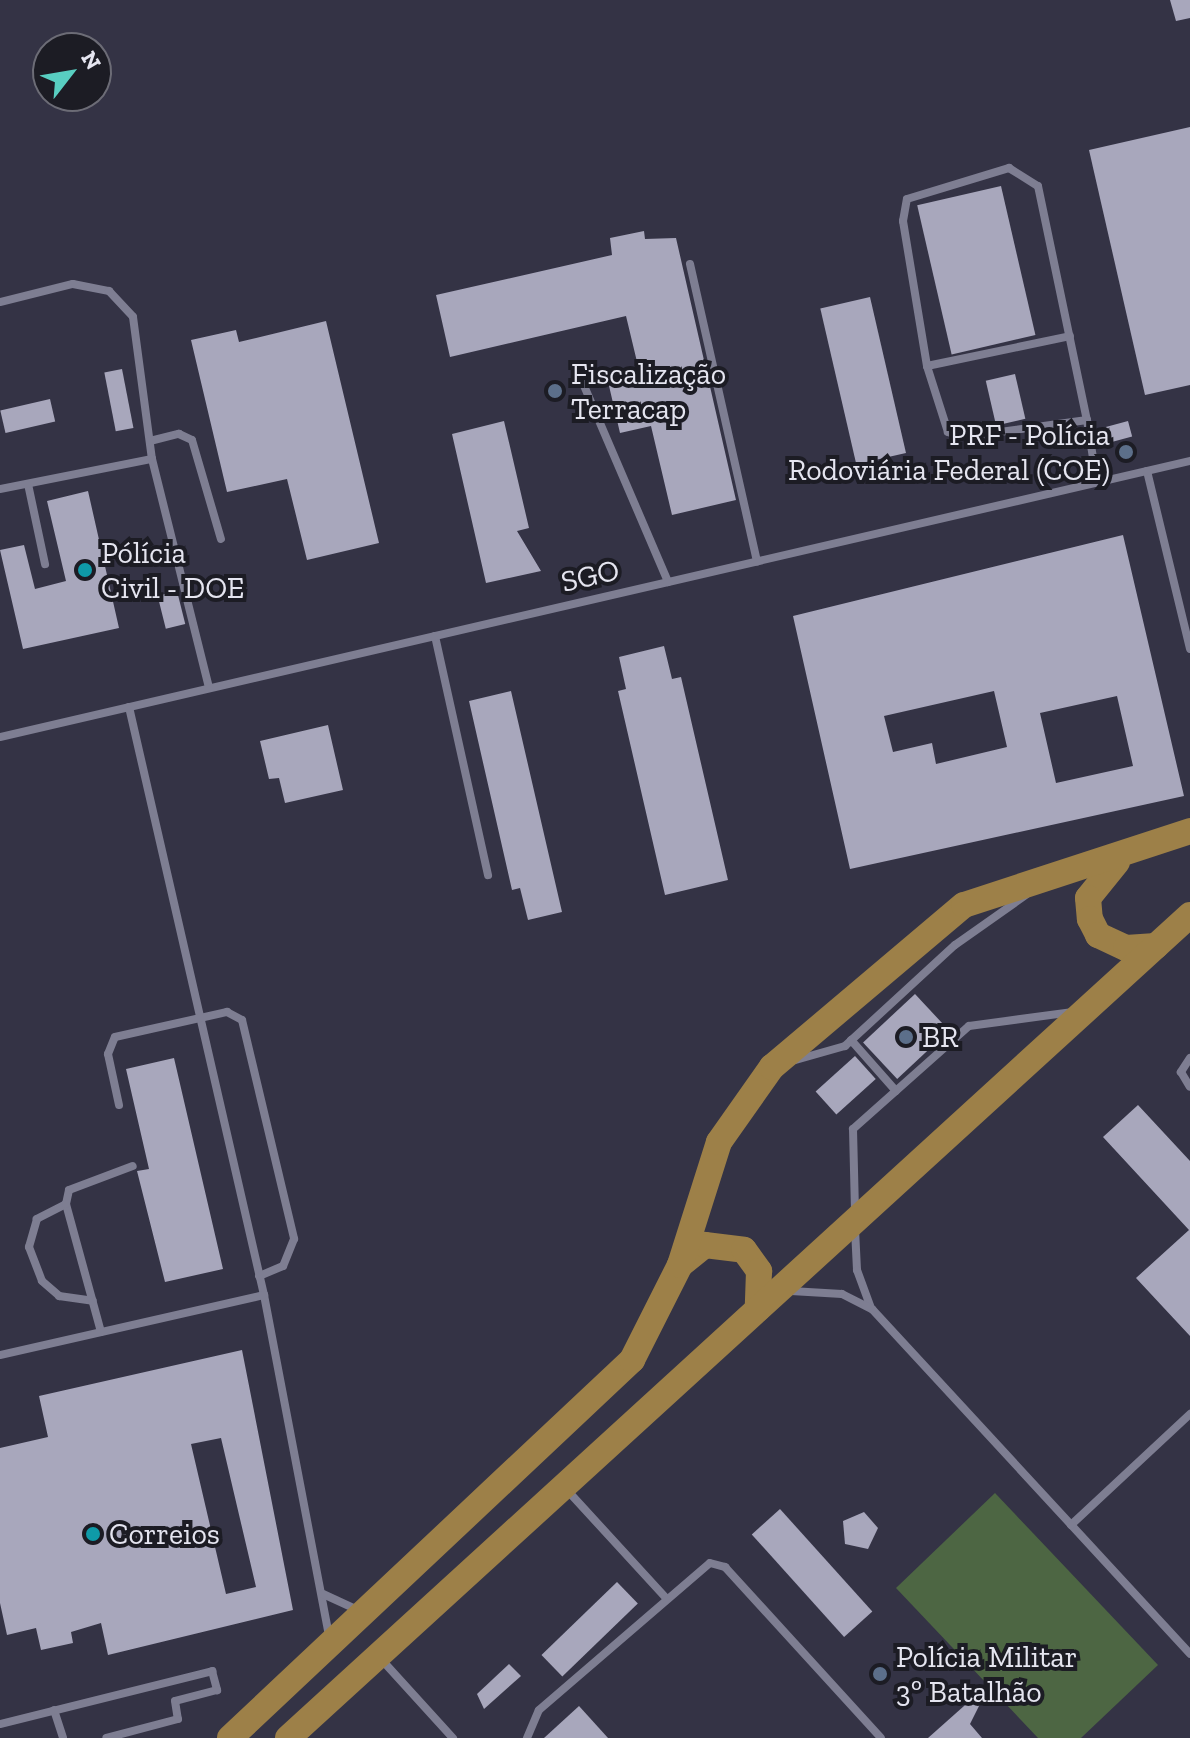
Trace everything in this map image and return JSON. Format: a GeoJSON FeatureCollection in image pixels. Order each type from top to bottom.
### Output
{"type":"FeatureCollection","features":[{"type":"Feature","properties":{"kind":"main road"},"geometry":{"type":"LineString","coordinates":[[230,1738],[368,1615],[606,1390],[656,1323],[680,1265],[719,1142],[772,1067],[929,928],[964,905],[1120,860],[1190,831]]}},
{"type":"Feature","properties":{"kind":"main road"},"geometry":{"type":"LineString","coordinates":[[1120,860],[1088,898],[1090,919],[1098,935],[1126,948],[1156,946]]}},
{"type":"Feature","properties":{"kind":"main road"},"geometry":{"type":"LineString","coordinates":[[288,1738],[1190,915]]}},
{"type":"Feature","properties":{"kind":"main road"},"geometry":{"type":"LineString","coordinates":[[680,1265],[705,1245],[744,1250],[759,1271],[765,1303]]}},
{"type":"Feature","properties":{"kind":"lane"},"geometry":{"type":"LineString","coordinates":[[1087,420],[963,437],[939,418],[927,366],[903,221],[907,199],[1009,168],[1038,186],[1087,420],[1097,483]]}},
{"type":"Feature","properties":{"kind":"lane"},"geometry":{"type":"LineString","coordinates":[[690,264],[757,562]]}},
{"type":"Feature","properties":{"kind":"lane"},"geometry":{"type":"LineString","coordinates":[[0,302],[73,284],[109,291],[133,317],[152,459],[209,688]]}},
{"type":"Feature","properties":{"kind":"lane"},"geometry":{"type":"LineString","coordinates":[[927,366],[1070,336]]}},
{"type":"Feature","properties":{"kind":"lane"},"geometry":{"type":"LineString","coordinates":[[576,367],[668,582]]}},
{"type":"Feature","properties":{"kind":"lane"},"geometry":{"type":"LineString","coordinates":[[150,441],[179,434],[192,440],[221,539]]}},
{"type":"Feature","properties":{"kind":"lane"},"geometry":{"type":"LineString","coordinates":[[0,489],[152,459]]}},
{"type":"Feature","properties":{"kind":"lane","name":"SGO"},"geometry":{"type":"LineString","coordinates":[[0,737],[1190,461]]}},
{"type":"Feature","properties":{"kind":"lane"},"geometry":{"type":"LineString","coordinates":[[1147,471],[1190,649]]}},
{"type":"Feature","properties":{"kind":"lane"},"geometry":{"type":"LineString","coordinates":[[28,484],[45,564]]}},
{"type":"Feature","properties":{"kind":"lane"},"geometry":{"type":"LineString","coordinates":[[435,636],[488,875]]}},
{"type":"Feature","properties":{"kind":"lane"},"geometry":{"type":"LineString","coordinates":[[129,707],[264,1295],[323,1594],[329,1647]]}},
{"type":"Feature","properties":{"kind":"lane"},"geometry":{"type":"LineString","coordinates":[[772,1067],[851,1040],[955,945],[1042,883]]}},
{"type":"Feature","properties":{"kind":"lane"},"geometry":{"type":"LineString","coordinates":[[1085,1010],[969,1026],[853,1129],[857,1270],[872,1309],[1190,1654]]}},
{"type":"Feature","properties":{"kind":"lane"},"geometry":{"type":"LineString","coordinates":[[119,1105],[108,1054],[115,1037],[227,1012],[247,1029],[292,1214],[291,1255],[259,1276]]}},
{"type":"Feature","properties":{"kind":"lane"},"geometry":{"type":"LineString","coordinates":[[851,1040],[896,1091]]}},
{"type":"Feature","properties":{"kind":"lane"},"geometry":{"type":"LineString","coordinates":[[1190,1058],[1181,1072],[1190,1087]]}},
{"type":"Feature","properties":{"kind":"lane"},"geometry":{"type":"LineString","coordinates":[[93,1301],[59,1296],[42,1281],[29,1247],[37,1219],[66,1204],[81,1181],[133,1166]]}},
{"type":"Feature","properties":{"kind":"lane"},"geometry":{"type":"LineString","coordinates":[[66,1204],[101,1332]]}},
{"type":"Feature","properties":{"kind":"lane"},"geometry":{"type":"LineString","coordinates":[[765,1303],[804,1287],[872,1309]]}},
{"type":"Feature","properties":{"kind":"lane"},"geometry":{"type":"LineString","coordinates":[[0,1355],[264,1295]]}},
{"type":"Feature","properties":{"kind":"lane"},"geometry":{"type":"LineString","coordinates":[[1071,1525],[1190,1414]]}},
{"type":"Feature","properties":{"kind":"lane"},"geometry":{"type":"LineString","coordinates":[[564,1486],[665,1597]]}},
{"type":"Feature","properties":{"kind":"lane"},"geometry":{"type":"LineString","coordinates":[[527,1738],[539,1710],[703,1566],[725,1567],[881,1738]]}},
{"type":"Feature","properties":{"kind":"lane"},"geometry":{"type":"LineString","coordinates":[[323,1594],[368,1615]]}},
{"type":"Feature","properties":{"kind":"lane"},"geometry":{"type":"LineString","coordinates":[[378,1655],[453,1738]]}},
{"type":"Feature","properties":{"kind":"lane"},"geometry":{"type":"LineString","coordinates":[[0,1724],[212,1671],[217,1690],[175,1701],[178,1719],[106,1738]]}},
{"type":"Feature","properties":{"kind":"lane"},"geometry":{"type":"LineString","coordinates":[[54,1710],[63,1738]]}},
{"type":"Feature","properties":{"kind":"green space"},"geometry":{"type":"Polygon","coordinates":[[[995,1493],[1158,1665],[1081,1738],[1038,1738],[896,1588],[995,1493]]]}},
{"type":"Feature","properties":{"kind":"building"},"geometry":{"type":"Polygon","coordinates":[[[1170,0],[1190,0],[1190,18],[1176,21],[1170,0]]]}},
{"type":"Feature","properties":{"kind":"building"},"geometry":{"type":"Polygon","coordinates":[[[1190,127],[1190,385],[1145,395],[1089,150],[1190,127]]]}},
{"type":"Feature","properties":{"kind":"building"},"geometry":{"type":"Polygon","coordinates":[[[1001,186],[1035,335],[952,354],[917,205],[1001,186]]]}},
{"type":"Feature","properties":{"kind":"building"},"geometry":{"type":"Polygon","coordinates":[[[644,231],[645,239],[676,238],[736,500],[672,515],[651,426],[620,433],[606,373],[638,366],[626,316],[450,357],[436,295],[612,255],[610,238],[644,231]]]}},
{"type":"Feature","properties":{"kind":"building"},"geometry":{"type":"Polygon","coordinates":[[[870,297],[906,453],[856,464],[820,308],[870,297]]]}},
{"type":"Feature","properties":{"kind":"building"},"geometry":{"type":"Polygon","coordinates":[[[326,321],[379,543],[307,560],[287,479],[227,492],[191,340],[236,330],[239,342],[326,321]]]}},
{"type":"Feature","properties":{"kind":"building"},"geometry":{"type":"Polygon","coordinates":[[[122,369],[133,428],[116,431],[104,372],[122,369]]]}},
{"type":"Feature","properties":{"kind":"building"},"geometry":{"type":"Polygon","coordinates":[[[1015,374],[1025,419],[996,426],[986,381],[1015,374]]]}},
{"type":"Feature","properties":{"kind":"building"},"geometry":{"type":"Polygon","coordinates":[[[50,399],[55,421],[5,433],[0,410],[50,399]]]}},
{"type":"Feature","properties":{"kind":"building"},"geometry":{"type":"Polygon","coordinates":[[[504,421],[529,528],[517,531],[541,571],[486,583],[452,434],[504,421]]]}},
{"type":"Feature","properties":{"kind":"building"},"geometry":{"type":"Polygon","coordinates":[[[1128,421],[1132,436],[1110,442],[1106,427],[1128,421]]]}},
{"type":"Feature","properties":{"kind":"building","name":"Pólícia Civil - DOE"},"geometry":{"type":"Polygon","coordinates":[[[88,491],[119,628],[23,649],[0,550],[24,545],[35,589],[66,581],[47,501],[88,491]]]}},
{"type":"Feature","properties":{"kind":"building"},"geometry":{"type":"Polygon","coordinates":[[[1123,535],[1184,796],[850,869],[793,616],[1123,535]],[[994,691],[884,716],[893,752],[932,743],[936,764],[1007,747],[994,691]],[[1117,696],[1040,713],[1056,783],[1133,766],[1117,696]]]}},
{"type":"Feature","properties":{"kind":"building"},"geometry":{"type":"Polygon","coordinates":[[[177,591],[185,624],[166,629],[158,596],[177,591]]]}},
{"type":"Feature","properties":{"kind":"building"},"geometry":{"type":"Polygon","coordinates":[[[664,646],[672,679],[681,677],[728,880],[665,895],[618,691],[626,689],[619,657],[664,646]]]}},
{"type":"Feature","properties":{"kind":"building"},"geometry":{"type":"Polygon","coordinates":[[[511,691],[562,912],[528,920],[520,888],[512,890],[469,701],[511,691]]]}},
{"type":"Feature","properties":{"kind":"building"},"geometry":{"type":"Polygon","coordinates":[[[328,725],[343,790],[285,803],[279,778],[269,779],[260,741],[328,725]]]}},
{"type":"Feature","properties":{"kind":"building","name":"BR"},"geometry":{"type":"Polygon","coordinates":[[[915,994],[949,1031],[897,1079],[863,1042],[915,994]]]}},
{"type":"Feature","properties":{"kind":"building"},"geometry":{"type":"Polygon","coordinates":[[[855,1056],[876,1079],[836,1115],[816,1091],[855,1056]]]}},
{"type":"Feature","properties":{"kind":"building"},"geometry":{"type":"Polygon","coordinates":[[[174,1058],[223,1269],[165,1282],[137,1171],[149,1169],[126,1069],[174,1058]]]}},
{"type":"Feature","properties":{"kind":"building"},"geometry":{"type":"Polygon","coordinates":[[[1138,1105],[1190,1161],[1190,1336],[1136,1278],[1189,1230],[1103,1137],[1138,1105]]]}},
{"type":"Feature","properties":{"kind":"building"},"geometry":{"type":"Polygon","coordinates":[[[242,1350],[293,1610],[108,1655],[101,1623],[71,1632],[73,1643],[41,1650],[36,1628],[7,1635],[0,1603],[0,1448],[48,1437],[39,1396],[242,1350]],[[221,1438],[191,1444],[226,1594],[256,1587],[221,1438]]]}},
{"type":"Feature","properties":{"kind":"building"},"geometry":{"type":"Polygon","coordinates":[[[780,1509],[872,1612],[844,1637],[752,1534],[780,1509]]]}},
{"type":"Feature","properties":{"kind":"building"},"geometry":{"type":"Polygon","coordinates":[[[864,1512],[878,1528],[868,1549],[845,1544],[843,1521],[864,1512]]]}},
{"type":"Feature","properties":{"kind":"building"},"geometry":{"type":"Polygon","coordinates":[[[617,1582],[638,1604],[562,1677],[541,1655],[617,1582]]]}},
{"type":"Feature","properties":{"kind":"building"},"geometry":{"type":"Polygon","coordinates":[[[509,1664],[521,1676],[484,1709],[477,1694],[509,1664]]]}},
{"type":"Feature","properties":{"kind":"building"},"geometry":{"type":"Polygon","coordinates":[[[991,1682],[970,1724],[982,1738],[928,1738],[991,1682]]]}},
{"type":"Feature","properties":{"kind":"building"},"geometry":{"type":"Polygon","coordinates":[[[579,1706],[608,1738],[544,1738],[579,1706]]]}},
{"type":"Feature","properties":{"kind":"place","name":"Fiscalização Terracap"},"geometry":{"type":"Point","coordinates":[555,391]}},
{"type":"Feature","properties":{"kind":"place","name":"PRF - Polícia Rodoviária Federal (COE)"},"geometry":{"type":"Point","coordinates":[1126,452]}},
{"type":"Feature","properties":{"kind":"place","name":"Pólícia Civil - DOE"},"geometry":{"type":"Point","coordinates":[85,570]}},
{"type":"Feature","properties":{"kind":"place","name":"BR"},"geometry":{"type":"Point","coordinates":[906,1037]}},
{"type":"Feature","properties":{"kind":"place","name":"Correios"},"geometry":{"type":"Point","coordinates":[93,1534]}},
{"type":"Feature","properties":{"kind":"place","name":"Polícia Militar 3º Batalhão"},"geometry":{"type":"Point","coordinates":[880,1674]}}]}
